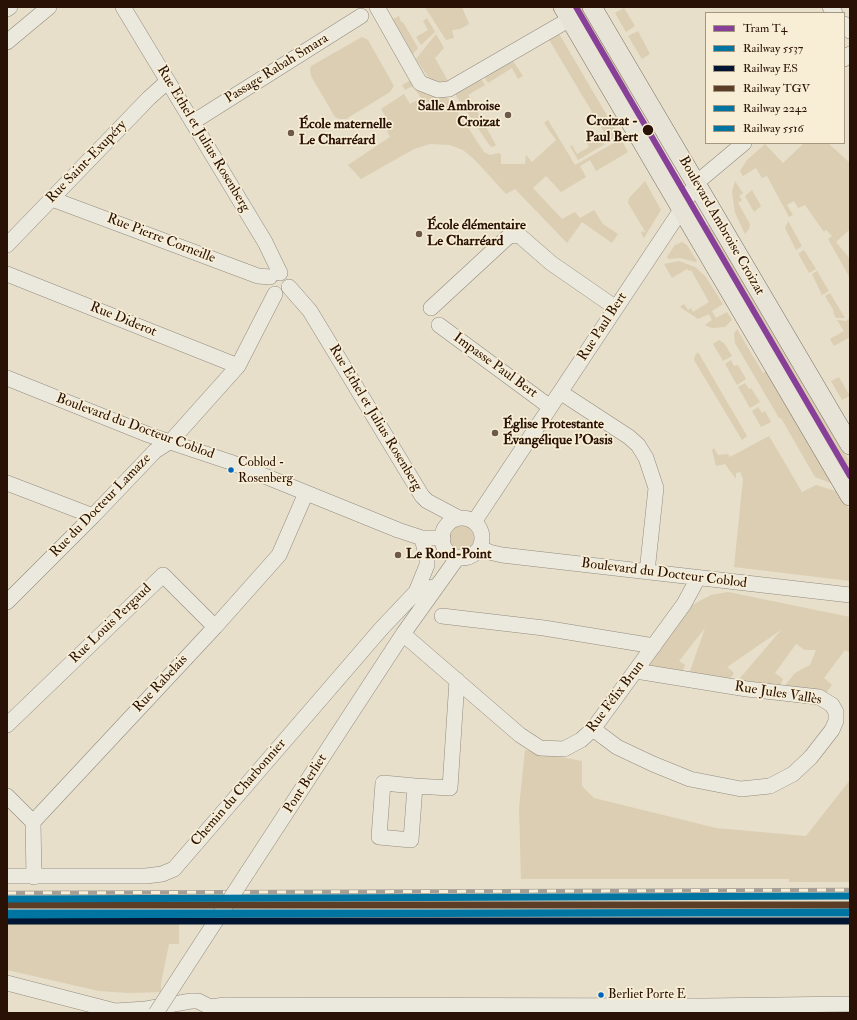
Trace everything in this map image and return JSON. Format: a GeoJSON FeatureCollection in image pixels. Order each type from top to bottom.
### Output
{"type":"FeatureCollection","features":[{"type":"Feature","properties":{"kind":"main road","name":"Boulevard Ambroise Croizat"},"geometry":{"type":"LineString","coordinates":[[592,7],[850,445]]}},
{"type":"Feature","properties":{"kind":"main road","name":"Boulevard Ambroise Croizat"},"geometry":{"type":"LineString","coordinates":[[567,13],[681,210],[850,496]]}},
{"type":"Feature","properties":{"kind":"street"},"geometry":{"type":"LineString","coordinates":[[7,42],[49,7]]}},
{"type":"Feature","properties":{"kind":"street","name":"Rue Ethel et Julius Rosenberg"},"geometry":{"type":"LineString","coordinates":[[123,7],[265,242],[275,275],[268,287],[275,294]]}},
{"type":"Feature","properties":{"kind":"street"},"geometry":{"type":"LineString","coordinates":[[377,7],[420,83],[438,90],[448,89],[567,13]]}},
{"type":"Feature","properties":{"kind":"street","name":"Passage Rabah Smara"},"geometry":{"type":"LineString","coordinates":[[193,122],[361,16]]}},
{"type":"Feature","properties":{"kind":"street","name":"Rue Saint-Exupéry"},"geometry":{"type":"LineString","coordinates":[[7,245],[168,81]]}},
{"type":"Feature","properties":{"kind":"street","name":"Rue Paul Bert"},"geometry":{"type":"LineString","coordinates":[[474,522],[681,210],[696,184],[743,144]]}},
{"type":"Feature","properties":{"kind":"street","name":"Rue Pierre Corneille"},"geometry":{"type":"LineString","coordinates":[[52,199],[258,276],[275,275]]}},
{"type":"Feature","properties":{"kind":"street"},"geometry":{"type":"LineString","coordinates":[[432,308],[510,235],[520,236],[551,263],[616,308]]}},
{"type":"Feature","properties":{"kind":"street","name":"Rue Diderot"},"geometry":{"type":"LineString","coordinates":[[7,274],[238,366]]}},
{"type":"Feature","properties":{"kind":"street","name":"Rue Ethel et Julius Rosenberg"},"geometry":{"type":"LineString","coordinates":[[275,275],[289,280],[289,287],[310,312],[422,496],[427,501],[459,518]]}},
{"type":"Feature","properties":{"kind":"street"},"geometry":{"type":"LineString","coordinates":[[275,294],[284,293],[289,287]]}},
{"type":"Feature","properties":{"kind":"street","name":"Rue du Docteur Lamaze"},"geometry":{"type":"LineString","coordinates":[[7,602],[93,516],[155,451],[171,441],[238,366],[275,294]]}},
{"type":"Feature","properties":{"kind":"street","name":"Impasse Paul Bert"},"geometry":{"type":"LineString","coordinates":[[439,325],[550,407]]}},
{"type":"Feature","properties":{"kind":"street","name":"Boulevard du Docteur Coblod"},"geometry":{"type":"LineString","coordinates":[[7,378],[150,435],[171,441],[306,493],[365,518],[422,538],[443,538]]}},
{"type":"Feature","properties":{"kind":"street"},"geometry":{"type":"LineString","coordinates":[[560,392],[629,437],[638,445],[646,458],[656,488],[647,572]]}},
{"type":"Feature","properties":{"kind":"street"},"geometry":{"type":"LineString","coordinates":[[7,483],[93,516]]}},
{"type":"Feature","properties":{"kind":"street","name":"Rue Rabelais"},"geometry":{"type":"LineString","coordinates":[[33,822],[215,627],[279,555],[306,493]]}},
{"type":"Feature","properties":{"kind":"street"},"geometry":{"type":"LineString","coordinates":[[459,518],[469,519],[474,522],[481,530],[482,542],[480,547],[472,554],[458,557],[447,550],[443,533],[449,523],[459,518]]}},
{"type":"Feature","properties":{"kind":"street","name":"Chemin du Charbonnier"},"geometry":{"type":"LineString","coordinates":[[7,876],[146,876],[162,874],[174,869],[381,629],[416,592],[427,565],[422,538]]}},
{"type":"Feature","properties":{"kind":"street","name":"Boulevard du Docteur Coblod"},"geometry":{"type":"LineString","coordinates":[[480,547],[489,552],[502,555],[850,595]]}},
{"type":"Feature","properties":{"kind":"street","name":"Pont Berliet"},"geometry":{"type":"LineString","coordinates":[[153,1012],[247,873],[403,634],[458,557]]}},
{"type":"Feature","properties":{"kind":"street","name":"Rue Louis Pergaud"},"geometry":{"type":"LineString","coordinates":[[7,725],[163,575],[215,627]]}},
{"type":"Feature","properties":{"kind":"street","name":"Rue Félix Brun"},"geometry":{"type":"LineString","coordinates":[[403,634],[520,736],[540,748],[564,749],[573,746],[593,729],[684,604],[698,578]]}},
{"type":"Feature","properties":{"kind":"street"},"geometry":{"type":"LineString","coordinates":[[416,592],[437,586]]}},
{"type":"Feature","properties":{"kind":"street","name":"Rue Félix Brun"},"geometry":{"type":"LineString","coordinates":[[442,616],[544,628],[654,646]]}},
{"type":"Feature","properties":{"kind":"street","name":"Rue Jules Vallès"},"geometry":{"type":"LineString","coordinates":[[593,729],[617,747],[653,764],[690,779],[741,789],[770,786],[793,774],[812,757],[832,730],[836,721],[836,712],[832,705],[819,697],[747,689],[636,671]]}},
{"type":"Feature","properties":{"kind":"street"},"geometry":{"type":"LineString","coordinates":[[415,786],[450,788],[457,680]]}},
{"type":"Feature","properties":{"kind":"street"},"geometry":{"type":"LineString","coordinates":[[7,796],[33,822],[34,877]]}},
{"type":"Feature","properties":{"kind":"street"},"geometry":{"type":"LineString","coordinates":[[7,983],[119,1012],[153,1012],[191,1001],[198,1001],[205,1010],[225,1005],[660,1010],[850,1004]]}},
{"type":"Feature","properties":{"kind":"shaded area"},"geometry":{"type":"Polygon","coordinates":[[[425,7],[462,7],[469,24],[460,29],[452,30],[454,38],[446,40],[425,7]]]}},
{"type":"Feature","properties":{"kind":"shaded area"},"geometry":{"type":"Polygon","coordinates":[[[573,7],[584,7],[631,88],[623,92],[573,7]]]}},
{"type":"Feature","properties":{"kind":"shaded area"},"geometry":{"type":"Polygon","coordinates":[[[624,8],[635,26],[626,32],[615,13],[624,8]]]}},
{"type":"Feature","properties":{"kind":"shaded area"},"geometry":{"type":"Polygon","coordinates":[[[399,16],[401,22],[403,22],[418,48],[413,54],[393,19],[399,16]]]}},
{"type":"Feature","properties":{"kind":"shaded area"},"geometry":{"type":"Polygon","coordinates":[[[427,18],[435,32],[421,45],[416,37],[428,30],[423,21],[427,18]]]}},
{"type":"Feature","properties":{"kind":"shaded area"},"geometry":{"type":"Polygon","coordinates":[[[638,31],[650,54],[642,59],[628,36],[638,31]]]}},
{"type":"Feature","properties":{"kind":"shaded area"},"geometry":{"type":"Polygon","coordinates":[[[558,32],[619,136],[610,142],[548,38],[558,32]]]}},
{"type":"Feature","properties":{"kind":"shaded area"},"geometry":{"type":"Polygon","coordinates":[[[436,34],[444,48],[435,58],[448,81],[437,82],[430,80],[416,59],[436,34]]]}},
{"type":"Feature","properties":{"kind":"shaded area"},"geometry":{"type":"Polygon","coordinates":[[[362,37],[368,40],[394,86],[390,92],[346,119],[339,119],[335,117],[311,76],[310,69],[311,66],[362,37]]]}},
{"type":"Feature","properties":{"kind":"shaded area"},"geometry":{"type":"Polygon","coordinates":[[[511,58],[523,76],[518,79],[512,68],[488,83],[483,75],[511,58]]]}},
{"type":"Feature","properties":{"kind":"shaded area"},"geometry":{"type":"Polygon","coordinates":[[[480,77],[485,85],[468,95],[496,145],[493,147],[490,146],[456,96],[456,92],[480,77]]]}},
{"type":"Feature","properties":{"kind":"shaded area"},"geometry":{"type":"Polygon","coordinates":[[[413,79],[449,99],[484,152],[490,155],[499,153],[501,155],[501,164],[525,164],[526,155],[532,162],[556,140],[544,123],[548,120],[575,165],[621,139],[628,152],[596,171],[590,160],[580,166],[586,177],[561,192],[546,176],[533,188],[562,219],[575,212],[580,218],[594,210],[603,224],[618,234],[612,243],[582,222],[567,243],[515,189],[506,194],[475,160],[463,150],[450,145],[430,144],[414,149],[361,179],[348,165],[390,137],[387,131],[392,127],[381,109],[404,94],[410,104],[421,98],[413,86],[405,90],[402,85],[413,79]]]}},
{"type":"Feature","properties":{"kind":"shaded area"},"geometry":{"type":"Polygon","coordinates":[[[589,136],[605,144],[578,160],[570,146],[572,145],[577,154],[589,147],[585,138],[589,136]]]}},
{"type":"Feature","properties":{"kind":"shaded area"},"geometry":{"type":"Polygon","coordinates":[[[765,144],[783,163],[803,144],[829,144],[850,163],[850,229],[836,242],[850,259],[850,278],[828,239],[832,236],[826,230],[824,232],[805,205],[798,208],[794,201],[787,205],[793,215],[789,217],[767,176],[762,178],[756,168],[743,176],[740,171],[747,160],[765,144]]]}},
{"type":"Feature","properties":{"kind":"shaded area"},"geometry":{"type":"Polygon","coordinates":[[[645,181],[661,210],[644,238],[641,233],[643,231],[646,233],[628,203],[629,198],[645,181]]]}},
{"type":"Feature","properties":{"kind":"shaded area"},"geometry":{"type":"Polygon","coordinates":[[[735,181],[743,193],[739,196],[742,200],[738,203],[750,224],[749,229],[745,234],[735,213],[732,192],[735,181]]]}},
{"type":"Feature","properties":{"kind":"shaded area"},"geometry":{"type":"Polygon","coordinates":[[[752,190],[761,206],[754,212],[745,196],[752,190]]]}},
{"type":"Feature","properties":{"kind":"shaded area"},"geometry":{"type":"Polygon","coordinates":[[[788,221],[802,246],[796,250],[785,228],[788,221]]]}},
{"type":"Feature","properties":{"kind":"shaded area"},"geometry":{"type":"Polygon","coordinates":[[[710,224],[850,462],[850,482],[702,228],[710,224]]]}},
{"type":"Feature","properties":{"kind":"shaded area"},"geometry":{"type":"Polygon","coordinates":[[[682,242],[687,245],[697,261],[695,262],[680,258],[669,259],[667,257],[675,245],[682,242]]]}},
{"type":"Feature","properties":{"kind":"shaded area"},"geometry":{"type":"Polygon","coordinates":[[[804,250],[816,269],[809,273],[799,255],[799,253],[804,250]]]}},
{"type":"Feature","properties":{"kind":"shaded area"},"geometry":{"type":"Polygon","coordinates":[[[679,261],[695,267],[706,277],[723,304],[712,311],[716,318],[727,312],[732,320],[725,327],[709,327],[705,325],[712,320],[709,314],[698,319],[680,307],[684,304],[688,310],[691,308],[693,312],[709,302],[691,270],[689,271],[687,269],[672,278],[664,264],[679,261]]]}},
{"type":"Feature","properties":{"kind":"shaded area"},"geometry":{"type":"Polygon","coordinates":[[[817,271],[829,291],[822,295],[812,274],[817,271]]]}},
{"type":"Feature","properties":{"kind":"shaded area"},"geometry":{"type":"Polygon","coordinates":[[[830,293],[845,318],[836,318],[833,312],[834,311],[825,296],[830,293]]]}},
{"type":"Feature","properties":{"kind":"shaded area"},"geometry":{"type":"Polygon","coordinates":[[[850,318],[850,337],[834,346],[830,339],[844,331],[837,320],[846,321],[850,318]]]}},
{"type":"Feature","properties":{"kind":"shaded area"},"geometry":{"type":"Polygon","coordinates":[[[737,329],[763,373],[767,371],[833,484],[815,477],[735,343],[734,334],[737,329]]]}},
{"type":"Feature","properties":{"kind":"shaded area"},"geometry":{"type":"Polygon","coordinates":[[[719,340],[724,343],[732,356],[723,361],[713,344],[719,340]]]}},
{"type":"Feature","properties":{"kind":"shaded area"},"geometry":{"type":"Polygon","coordinates":[[[698,352],[747,436],[742,440],[694,360],[698,352]]]}},
{"type":"Feature","properties":{"kind":"shaded area"},"geometry":{"type":"Polygon","coordinates":[[[731,360],[734,366],[738,365],[746,379],[737,385],[725,364],[731,360]]]}},
{"type":"Feature","properties":{"kind":"shaded area"},"geometry":{"type":"Polygon","coordinates":[[[839,377],[850,396],[842,400],[831,381],[839,377]]]}},
{"type":"Feature","properties":{"kind":"shaded area"},"geometry":{"type":"Polygon","coordinates":[[[745,383],[749,389],[751,388],[760,402],[750,408],[738,387],[745,383]]]}},
{"type":"Feature","properties":{"kind":"shaded area"},"geometry":{"type":"Polygon","coordinates":[[[758,407],[762,413],[765,411],[771,422],[761,427],[752,411],[758,407]]]}},
{"type":"Feature","properties":{"kind":"shaded area"},"geometry":{"type":"Polygon","coordinates":[[[769,436],[802,492],[816,485],[839,492],[850,511],[850,581],[734,567],[743,479],[740,472],[736,473],[736,479],[725,464],[716,466],[712,450],[714,448],[718,455],[728,454],[730,457],[769,436]]]}},
{"type":"Feature","properties":{"kind":"shaded area"},"geometry":{"type":"Polygon","coordinates":[[[462,526],[470,530],[474,538],[470,546],[462,550],[454,546],[450,538],[454,530],[462,526]]]}},
{"type":"Feature","properties":{"kind":"shaded area"},"geometry":{"type":"Polygon","coordinates":[[[728,592],[850,617],[850,653],[845,650],[824,678],[832,685],[826,693],[783,688],[795,673],[810,665],[816,650],[805,650],[796,644],[775,673],[783,679],[779,688],[735,684],[781,630],[727,667],[734,673],[728,682],[688,677],[705,628],[679,661],[685,665],[681,675],[661,673],[649,665],[692,605],[711,595],[728,592]]]}},
{"type":"Feature","properties":{"kind":"shaded area"},"geometry":{"type":"Polygon","coordinates":[[[525,750],[582,761],[582,786],[594,798],[716,828],[806,836],[850,780],[850,882],[789,882],[789,879],[521,879],[519,808],[525,750]]]}},
{"type":"Feature","properties":{"kind":"shaded area"},"geometry":{"type":"Polygon","coordinates":[[[7,923],[179,923],[179,944],[169,944],[161,983],[161,992],[128,993],[99,991],[7,970],[7,923]]]}},
{"type":"Feature","properties":{"kind":"railway"},"geometry":{"type":"LineString","coordinates":[[7,893],[850,890]]}},
{"type":"Feature","properties":{"kind":"tram line","name":"T4"},"geometry":{"type":"LineString","coordinates":[[576,7],[850,476]]}},
{"type":"Feature","properties":{"kind":"rail line","name":"2242"},"geometry":{"type":"LineString","coordinates":[[7,899],[850,896]]}},
{"type":"Feature","properties":{"kind":"rail line","name":"TGV"},"geometry":{"type":"LineString","coordinates":[[7,905],[850,905]]}},
{"type":"Feature","properties":{"kind":"rail line","name":"5516"},"geometry":{"type":"LineString","coordinates":[[7,915],[850,912]]}},
{"type":"Feature","properties":{"kind":"rail line","name":"5537"},"geometry":{"type":"LineString","coordinates":[[7,913],[850,913]]}},
{"type":"Feature","properties":{"kind":"rail line","name":"ES"},"geometry":{"type":"LineString","coordinates":[[7,921],[850,921]]}},
{"type":"Feature","properties":{"kind":"place","name":"Salle Ambroise Croizat"},"geometry":{"type":"Point","coordinates":[508,115]}},
{"type":"Feature","properties":{"kind":"place","name":"Croizat - Paul Bert"},"geometry":{"type":"Point","coordinates":[648,130]}},
{"type":"Feature","properties":{"kind":"place","name":"École maternelle Le Charréard"},"geometry":{"type":"Point","coordinates":[291,133]}},
{"type":"Feature","properties":{"kind":"place","name":"École élémentaire Le Charréard"},"geometry":{"type":"Point","coordinates":[419,234]}},
{"type":"Feature","properties":{"kind":"place","name":"Église Protestante Évangélique l’Oasis"},"geometry":{"type":"Point","coordinates":[495,433]}},
{"type":"Feature","properties":{"kind":"place","name":"Coblod - Rosenberg"},"geometry":{"type":"Point","coordinates":[231,470]}},
{"type":"Feature","properties":{"kind":"place","name":"Le Rond-Point"},"geometry":{"type":"Point","coordinates":[398,555]}},
{"type":"Feature","properties":{"kind":"place","name":"Berliet Porte E"},"geometry":{"type":"Point","coordinates":[601,995]}}]}
